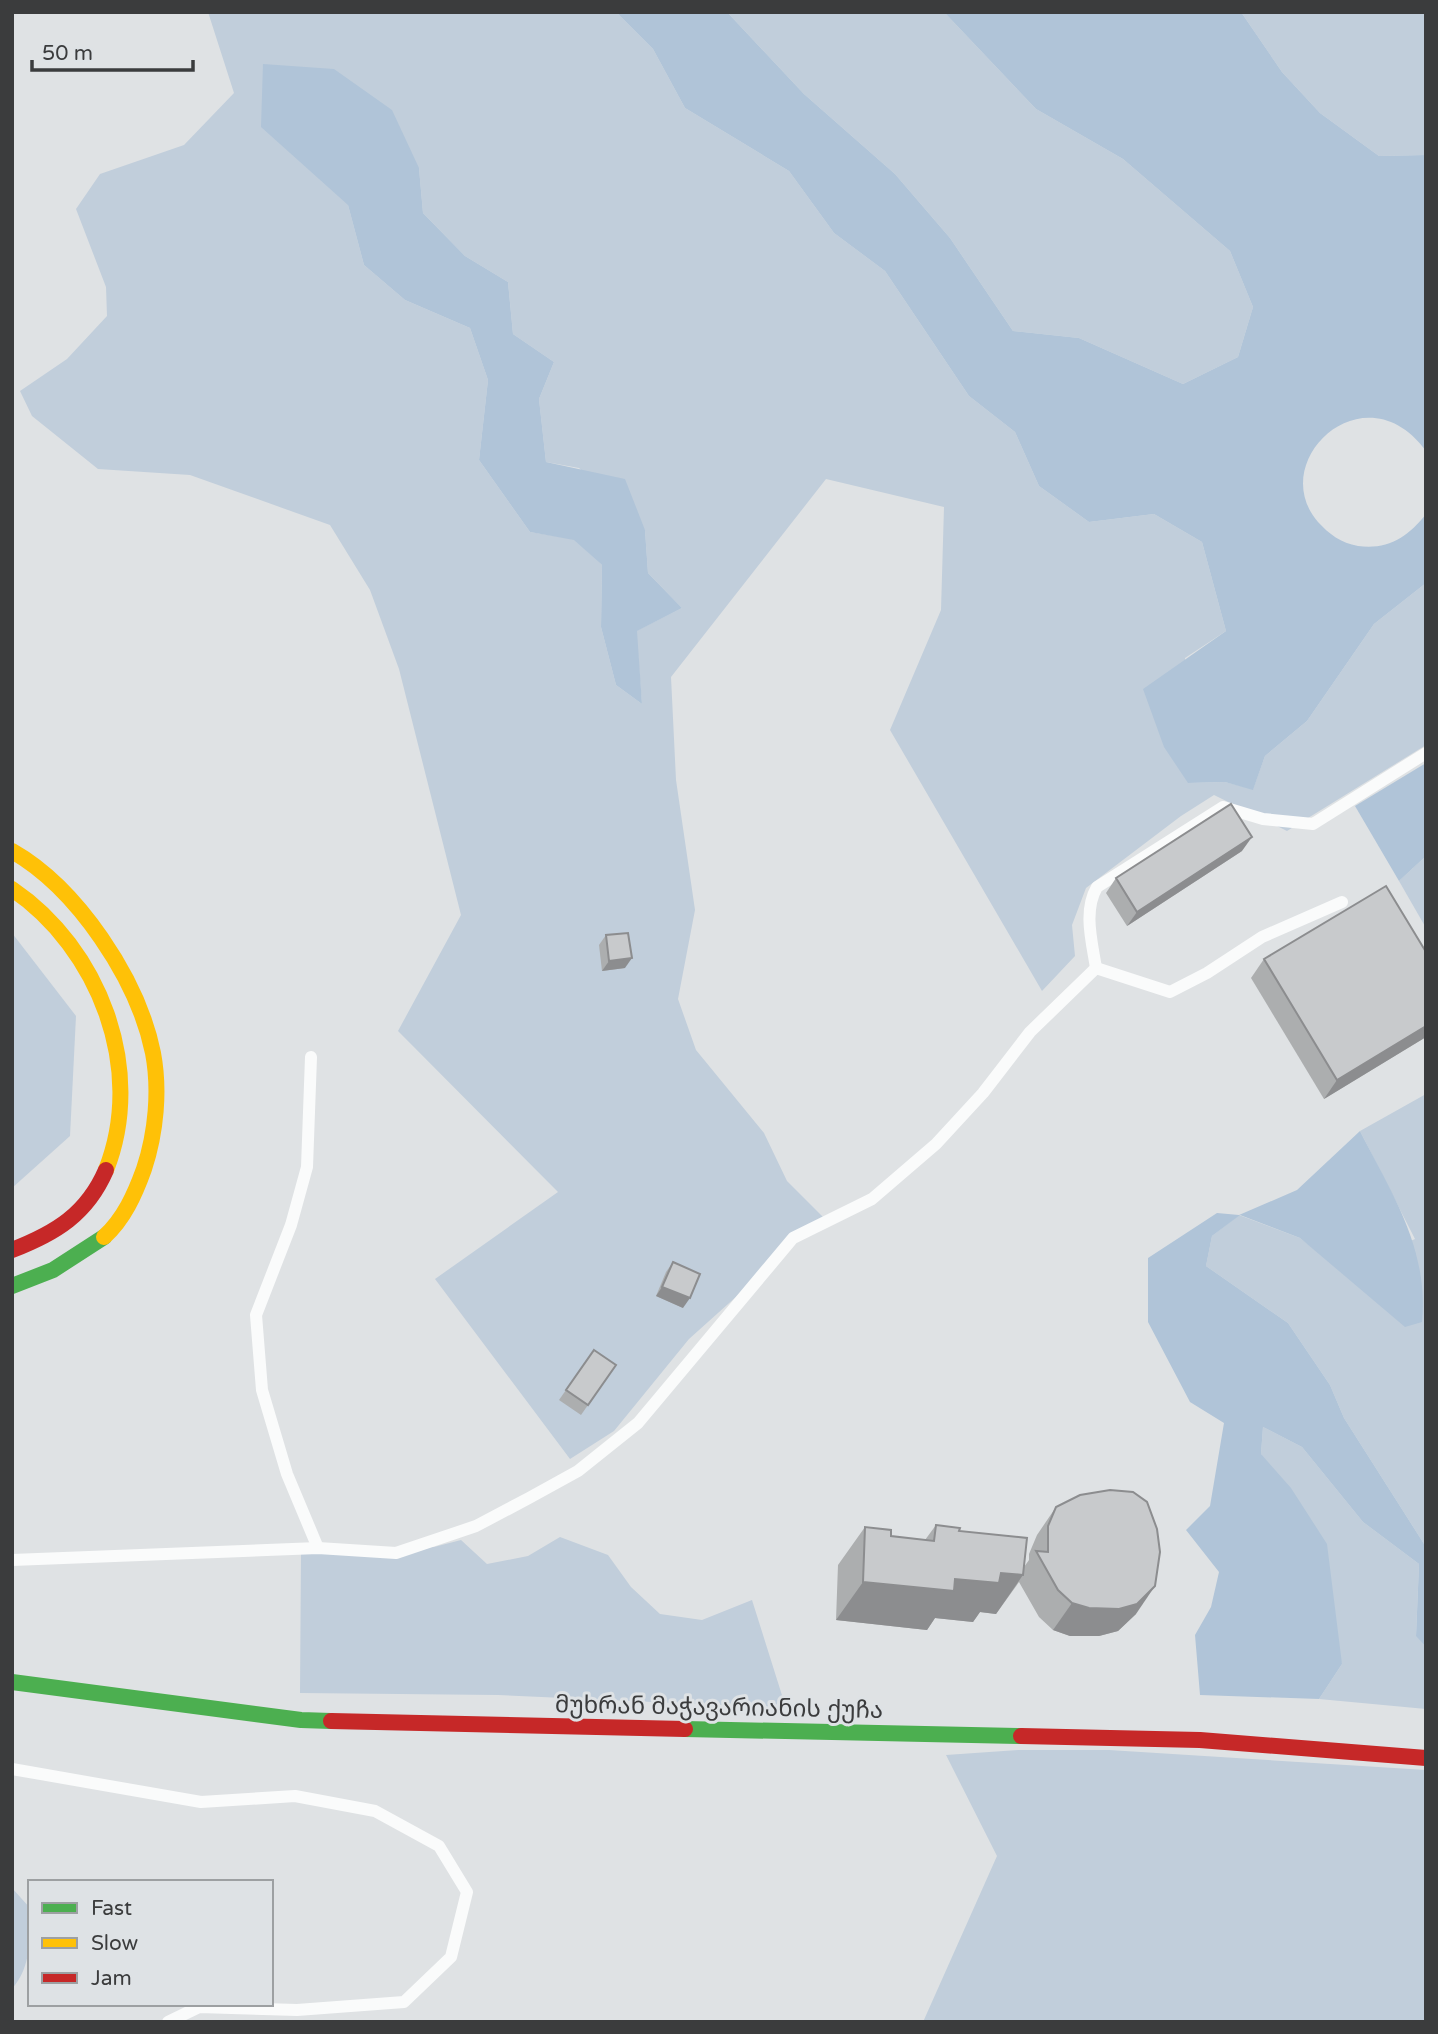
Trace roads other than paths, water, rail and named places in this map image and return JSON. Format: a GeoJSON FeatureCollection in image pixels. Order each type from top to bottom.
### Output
{"type":"FeatureCollection","features":[{"type":"Feature","properties":{"kind":"main road"},"geometry":{"type":"LineString","coordinates":[[12,851],[29,860],[81,910],[118,968],[148,1032],[157,1078],[155,1130],[139,1181],[114,1226],[93,1246],[64,1263],[12,1286]]}},
{"type":"Feature","properties":{"kind":"main road"},"geometry":{"type":"LineString","coordinates":[[12,889],[27,897],[62,932],[88,972],[115,1040],[121,1110],[110,1160],[91,1200],[49,1236],[12,1250]]}},
{"type":"Feature","properties":{"kind":"main road","name":"მუხრან მაჭავარიანის ქუჩა"},"geometry":{"type":"LineString","coordinates":[[12,1682],[301,1720],[1200,1740],[1426,1758]]}},
{"type":"Feature","properties":{"kind":"lane"},"geometry":{"type":"LineString","coordinates":[[1096,968],[1089,914],[1091,898],[1097,887],[1223,807],[1264,819],[1312,824],[1426,752]]}},
{"type":"Feature","properties":{"kind":"lane"},"geometry":{"type":"LineString","coordinates":[[1096,968],[1170,992],[1207,973],[1262,937],[1342,902]]}},
{"type":"Feature","properties":{"kind":"lane"},"geometry":{"type":"LineString","coordinates":[[12,1560],[317,1548],[396,1552],[476,1526],[578,1471],[638,1423],[793,1238],[872,1199],[936,1144],[984,1093],[1030,1032],[1096,968]]}},
{"type":"Feature","properties":{"kind":"lane"},"geometry":{"type":"LineString","coordinates":[[311,1057],[307,1167],[291,1225],[256,1315],[262,1390],[287,1474],[317,1548]]}},
{"type":"Feature","properties":{"kind":"lane"},"geometry":{"type":"LineString","coordinates":[[12,1769],[201,1802],[295,1796],[375,1811],[439,1846],[467,1892],[451,1956],[404,2002],[297,2010],[199,2007],[168,2022]]}}]}
